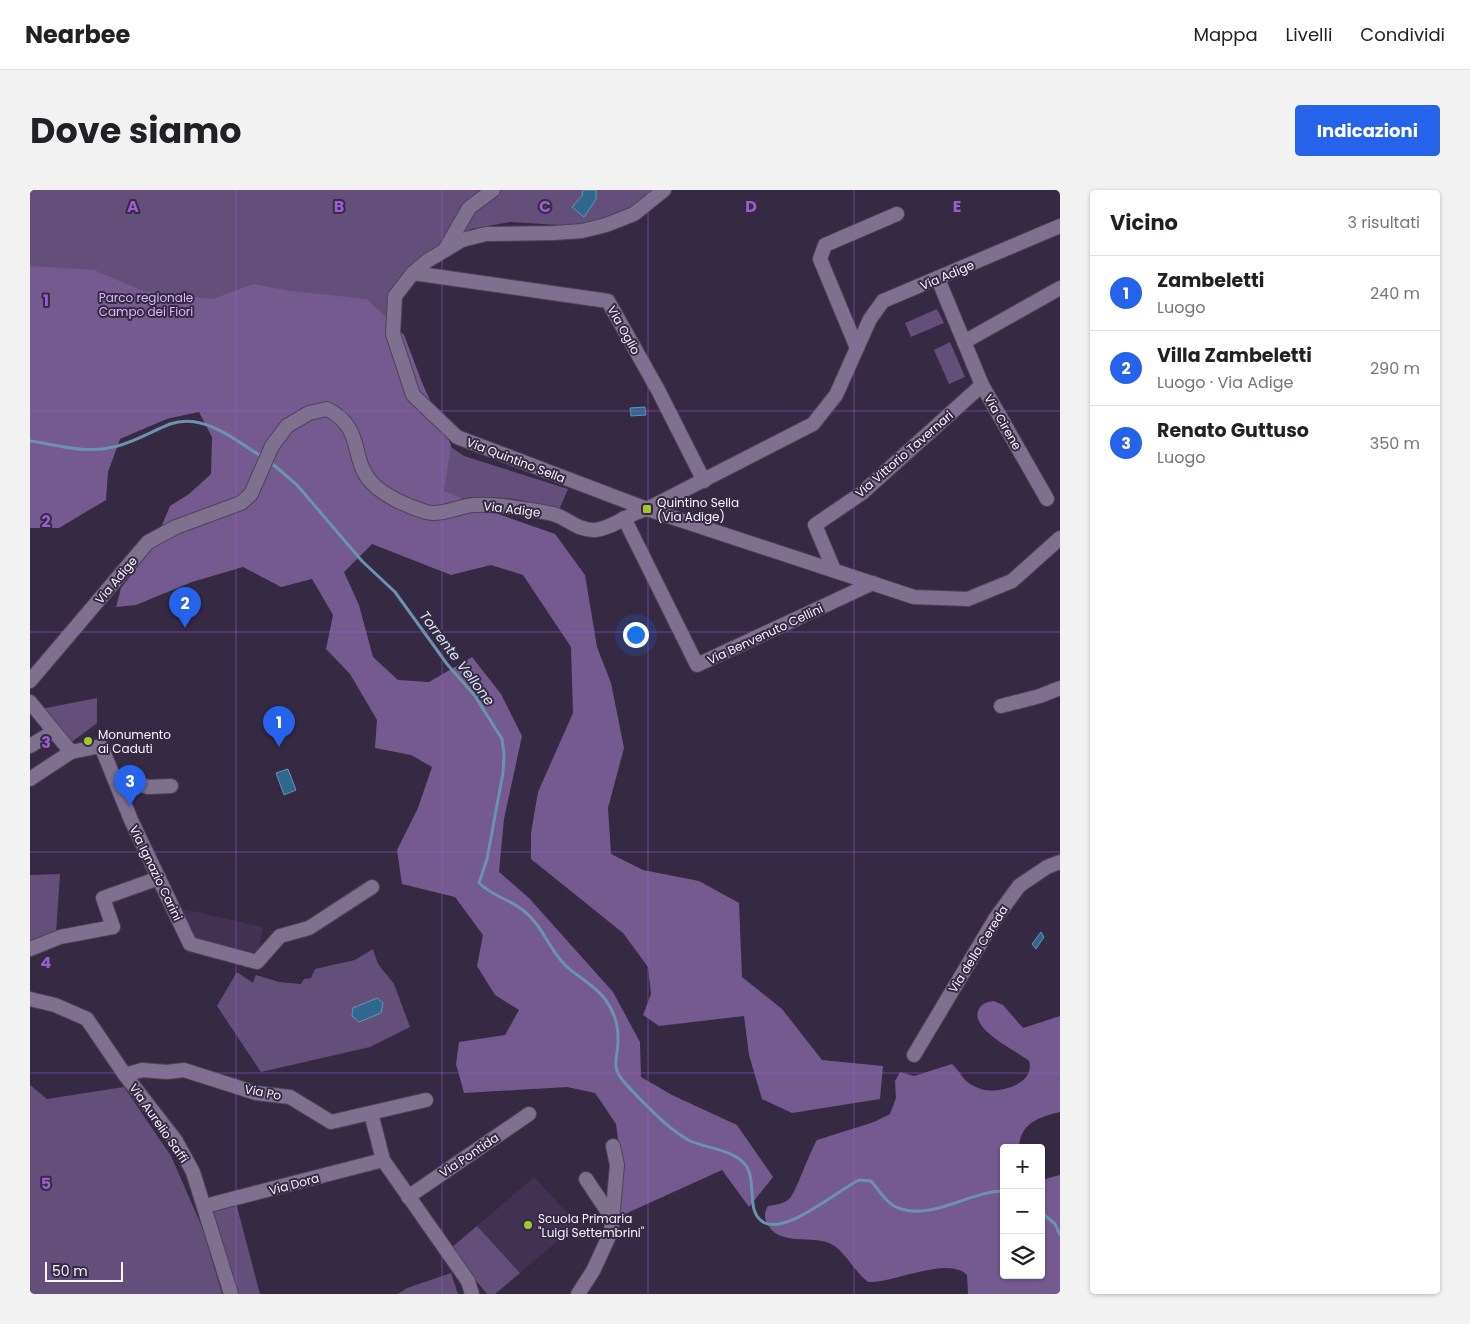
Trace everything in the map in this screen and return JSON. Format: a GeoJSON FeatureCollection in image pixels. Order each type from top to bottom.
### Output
{"type":"FeatureCollection","features":[{"type":"Feature","properties":{"kind":"street"},"geometry":{"type":"LineString","coordinates":[[446,248],[469,208],[493,190]]}},
{"type":"Feature","properties":{"kind":"street","name":"Via Quintino Sella"},"geometry":{"type":"LineString","coordinates":[[647,509],[458,437],[413,395],[393,334],[395,296],[413,273],[446,248],[462,240],[486,234],[582,231],[606,225],[634,214],[664,190]]}},
{"type":"Feature","properties":{"kind":"street"},"geometry":{"type":"LineString","coordinates":[[857,348],[820,259],[825,245],[897,214]]}},
{"type":"Feature","properties":{"kind":"street","name":"Via Adige"},"geometry":{"type":"LineString","coordinates":[[30,681],[148,542],[176,527],[241,503],[251,494],[272,446],[287,426],[308,413],[327,409],[340,415],[349,426],[366,476],[372,484],[383,492],[424,511],[434,513],[472,505],[504,506],[554,515],[584,529],[594,530],[603,528],[704,481],[812,424],[836,395],[870,318],[883,301],[1060,226]]}},
{"type":"Feature","properties":{"kind":"street","name":"Via Oglio"},"geometry":{"type":"LineString","coordinates":[[413,273],[608,301],[658,390],[704,481]]}},
{"type":"Feature","properties":{"kind":"street","name":"Via Cirene"},"geometry":{"type":"LineString","coordinates":[[938,279],[982,385],[1047,499]]}},
{"type":"Feature","properties":{"kind":"street"},"geometry":{"type":"LineString","coordinates":[[964,342],[1060,288]]}},
{"type":"Feature","properties":{"kind":"street","name":"Via Vittorio Tavernari"},"geometry":{"type":"LineString","coordinates":[[834,570],[815,525],[862,493],[982,385]]}},
{"type":"Feature","properties":{"kind":"street"},"geometry":{"type":"LineString","coordinates":[[647,509],[914,597],[968,598],[1012,582],[1060,538]]}},
{"type":"Feature","properties":{"kind":"street","name":"Via Benvenuto Cellini"},"geometry":{"type":"LineString","coordinates":[[624,518],[697,665],[873,583]]}},
{"type":"Feature","properties":{"kind":"street"},"geometry":{"type":"LineString","coordinates":[[1002,706],[1040,696],[1060,688]]}},
{"type":"Feature","properties":{"kind":"street"},"geometry":{"type":"LineString","coordinates":[[30,702],[71,752],[30,779]]}},
{"type":"Feature","properties":{"kind":"street"},"geometry":{"type":"LineString","coordinates":[[30,746],[53,732]]}},
{"type":"Feature","properties":{"kind":"street","name":"Via Ignazio Carini"},"geometry":{"type":"LineString","coordinates":[[71,752],[101,746],[190,944],[257,962],[280,936],[310,928],[372,887]]}},
{"type":"Feature","properties":{"kind":"street"},"geometry":{"type":"LineString","coordinates":[[114,777],[148,787],[171,786]]}},
{"type":"Feature","properties":{"kind":"street","name":"Via della Cereda"},"geometry":{"type":"LineString","coordinates":[[914,1055],[995,919],[1019,886],[1047,867],[1060,862]]}},
{"type":"Feature","properties":{"kind":"street"},"geometry":{"type":"LineString","coordinates":[[30,949],[60,937],[113,927],[103,898],[159,878]]}},
{"type":"Feature","properties":{"kind":"street","name":"Via Aurelio Saffi"},"geometry":{"type":"LineString","coordinates":[[30,999],[55,1005],[87,1019],[125,1075],[185,1156],[205,1206],[231,1294]]}},
{"type":"Feature","properties":{"kind":"street","name":"Via Po"},"geometry":{"type":"LineString","coordinates":[[125,1075],[142,1070],[167,1072],[184,1070],[256,1093],[290,1097],[331,1122],[426,1100]]}},
{"type":"Feature","properties":{"kind":"street"},"geometry":{"type":"LineString","coordinates":[[372,1113],[383,1160],[468,1281],[472,1294]]}},
{"type":"Feature","properties":{"kind":"street","name":"Via Pontida"},"geometry":{"type":"LineString","coordinates":[[408,1196],[529,1114]]}},
{"type":"Feature","properties":{"kind":"street"},"geometry":{"type":"LineString","coordinates":[[578,1294],[594,1271],[610,1232],[617,1165],[613,1146]]}},
{"type":"Feature","properties":{"kind":"street","name":"Via Dora"},"geometry":{"type":"LineString","coordinates":[[205,1206],[383,1160]]}},
{"type":"Feature","properties":{"kind":"street"},"geometry":{"type":"LineString","coordinates":[[586,1179],[612,1218]]}},
{"type":"Feature","properties":{"kind":"shaded area"},"geometry":{"type":"Polygon","coordinates":[[[183,909],[263,927],[257,958],[195,940],[187,928],[183,909]]]}},
{"type":"Feature","properties":{"kind":"shaded area","name":"Scuola Primaria \"Luigi Settembrini\""},"geometry":{"type":"Polygon","coordinates":[[[534,1177],[578,1224],[520,1273],[477,1226],[534,1177]]]}},
{"type":"Feature","properties":{"kind":"green space","name":"Parco regionale Campo dei Fiori"},"geometry":{"type":"Polygon","coordinates":[[[30,190],[658,190],[622,215],[574,226],[510,222],[471,229],[438,246],[389,307],[435,436],[464,456],[568,489],[559,510],[515,499],[475,497],[443,501],[211,410],[182,413],[111,442],[30,445],[30,190]]]}},
{"type":"Feature","properties":{"kind":"green space"},"geometry":{"type":"Polygon","coordinates":[[[30,266],[94,270],[143,291],[213,299],[253,284],[291,291],[367,299],[404,335],[423,385],[451,445],[444,491],[501,515],[555,534],[585,575],[597,647],[611,683],[624,748],[608,808],[611,854],[643,870],[699,881],[739,903],[742,977],[782,1009],[822,1060],[883,1066],[880,1099],[792,1113],[762,1099],[749,1055],[744,1016],[659,1026],[643,1015],[651,994],[648,967],[623,933],[531,859],[531,833],[538,792],[573,713],[571,647],[523,575],[491,565],[451,575],[372,544],[344,572],[359,605],[373,657],[398,680],[429,682],[472,657],[501,694],[522,736],[504,819],[499,872],[529,898],[613,992],[640,1042],[641,1077],[672,1095],[737,1125],[773,1177],[749,1207],[722,1170],[614,1219],[622,1169],[616,1124],[595,1093],[567,1087],[464,1093],[456,1064],[459,1042],[505,1035],[519,1010],[495,995],[477,966],[483,935],[455,897],[402,884],[397,850],[418,808],[432,767],[411,755],[375,748],[377,720],[350,674],[326,649],[333,615],[312,579],[281,587],[243,567],[192,582],[136,605],[116,607],[121,588],[153,547],[170,506],[189,494],[211,474],[212,437],[199,412],[166,419],[120,439],[108,472],[106,500],[59,528],[30,528],[30,266]]]}},
{"type":"Feature","properties":{"kind":"green space"},"geometry":{"type":"Polygon","coordinates":[[[937,309],[944,323],[911,337],[905,323],[937,309]]]}},
{"type":"Feature","properties":{"kind":"green space"},"geometry":{"type":"Polygon","coordinates":[[[950,342],[965,377],[949,384],[934,350],[950,342]]]}},
{"type":"Feature","properties":{"kind":"green space"},"geometry":{"type":"Polygon","coordinates":[[[97,698],[97,723],[69,744],[41,709],[97,698]]]}},
{"type":"Feature","properties":{"kind":"green space"},"geometry":{"type":"Polygon","coordinates":[[[60,874],[56,934],[30,945],[30,875],[60,874]]]}},
{"type":"Feature","properties":{"kind":"green space"},"geometry":{"type":"Polygon","coordinates":[[[373,949],[378,964],[394,984],[410,1027],[370,1047],[261,1072],[217,1006],[237,972],[253,983],[256,975],[279,982],[301,984],[304,979],[311,978],[315,969],[355,960],[373,949]]]}},
{"type":"Feature","properties":{"kind":"green space"},"geometry":{"type":"Polygon","coordinates":[[[994,1001],[1003,1005],[1023,1028],[1060,1016],[1060,1112],[1032,1122],[1023,1133],[1019,1144],[1000,1144],[1000,1279],[1045,1279],[1045,1179],[1060,1175],[1060,1294],[968,1294],[967,1275],[958,1270],[947,1268],[868,1282],[833,1245],[816,1240],[787,1238],[771,1230],[765,1219],[768,1206],[782,1203],[793,1194],[817,1140],[874,1122],[890,1114],[896,1098],[895,1081],[900,1072],[914,1076],[952,1064],[970,1084],[988,1090],[1006,1089],[1021,1082],[1027,1076],[1030,1069],[1029,1061],[996,1039],[982,1026],[978,1018],[978,1011],[987,1002],[994,1001]]]}},
{"type":"Feature","properties":{"kind":"green space"},"geometry":{"type":"Polygon","coordinates":[[[30,1085],[47,1099],[124,1087],[171,1156],[203,1229],[222,1294],[30,1294],[30,1085]]]}},
{"type":"Feature","properties":{"kind":"green space"},"geometry":{"type":"Polygon","coordinates":[[[236,1203],[260,1294],[237,1294],[209,1208],[236,1203]]]}},
{"type":"Feature","properties":{"kind":"green space"},"geometry":{"type":"Polygon","coordinates":[[[477,1226],[520,1273],[495,1294],[487,1294],[450,1249],[477,1226]]]}},
{"type":"Feature","properties":{"kind":"green space"},"geometry":{"type":"Polygon","coordinates":[[[451,1273],[458,1294],[398,1294],[407,1288],[451,1273]]]}},
{"type":"Feature","properties":{"kind":"water"},"geometry":{"type":"Polygon","coordinates":[[[583,190],[596,190],[596,199],[584,217],[572,207],[582,196],[583,190]]]}},
{"type":"Feature","properties":{"kind":"water"},"geometry":{"type":"Polygon","coordinates":[[[645,407],[646,415],[631,416],[630,408],[645,407]]]}},
{"type":"Feature","properties":{"kind":"water"},"geometry":{"type":"Polygon","coordinates":[[[288,769],[296,790],[284,795],[276,773],[288,769]]]}},
{"type":"Feature","properties":{"kind":"water"},"geometry":{"type":"Polygon","coordinates":[[[1041,932],[1044,937],[1036,949],[1032,944],[1041,932]]]}},
{"type":"Feature","properties":{"kind":"water"},"geometry":{"type":"Polygon","coordinates":[[[377,998],[383,1003],[381,1013],[359,1022],[352,1016],[353,1008],[377,998]]]}},
{"type":"Feature","properties":{"kind":"waterway","name":"Torrente Vellone"},"geometry":{"type":"LineString","coordinates":[[30,441],[72,448],[103,449],[128,443],[170,424],[183,421],[195,422],[219,430],[264,458]]}},
{"type":"Feature","properties":{"kind":"waterway","name":"Torrente Vellone"},"geometry":{"type":"LineString","coordinates":[[269,461],[297,485],[362,561],[395,592],[447,664],[475,696],[502,739],[504,754],[503,773],[487,859],[479,883],[491,892],[519,907],[530,917],[541,930],[559,959],[596,989],[605,999],[615,1018],[618,1030],[616,1069],[626,1085],[662,1121],[683,1137],[697,1144],[736,1156],[742,1161],[750,1174],[753,1206],[759,1219],[765,1223],[775,1224],[799,1217],[859,1180],[871,1181],[892,1205],[914,1211],[940,1208],[978,1195],[1000,1191]]}},
{"type":"Feature","properties":{"kind":"waterway","name":"Torrente Vellone"},"geometry":{"type":"LineString","coordinates":[[1045,1215],[1055,1224],[1060,1235]]}},
{"type":"Feature","properties":{"kind":"place","name":"Quintino Sella (Via Adige)"},"geometry":{"type":"Point","coordinates":[647,509]}},
{"type":"Feature","properties":{"kind":"place","name":"Villa Zambeletti"},"geometry":{"type":"Point","coordinates":[185,628]}},
{"type":"Feature","properties":{"kind":"place","name":"Monumento ai Caduti"},"geometry":{"type":"Point","coordinates":[88,741]}},
{"type":"Feature","properties":{"kind":"place","name":"Zambeletti"},"geometry":{"type":"Point","coordinates":[279,747]}},
{"type":"Feature","properties":{"kind":"place","name":"Renato Guttuso"},"geometry":{"type":"Point","coordinates":[130,806]}},
{"type":"Feature","properties":{"kind":"place","name":"Scuola Primaria \"Luigi Settembrini\""},"geometry":{"type":"Point","coordinates":[528,1225]}}]}
